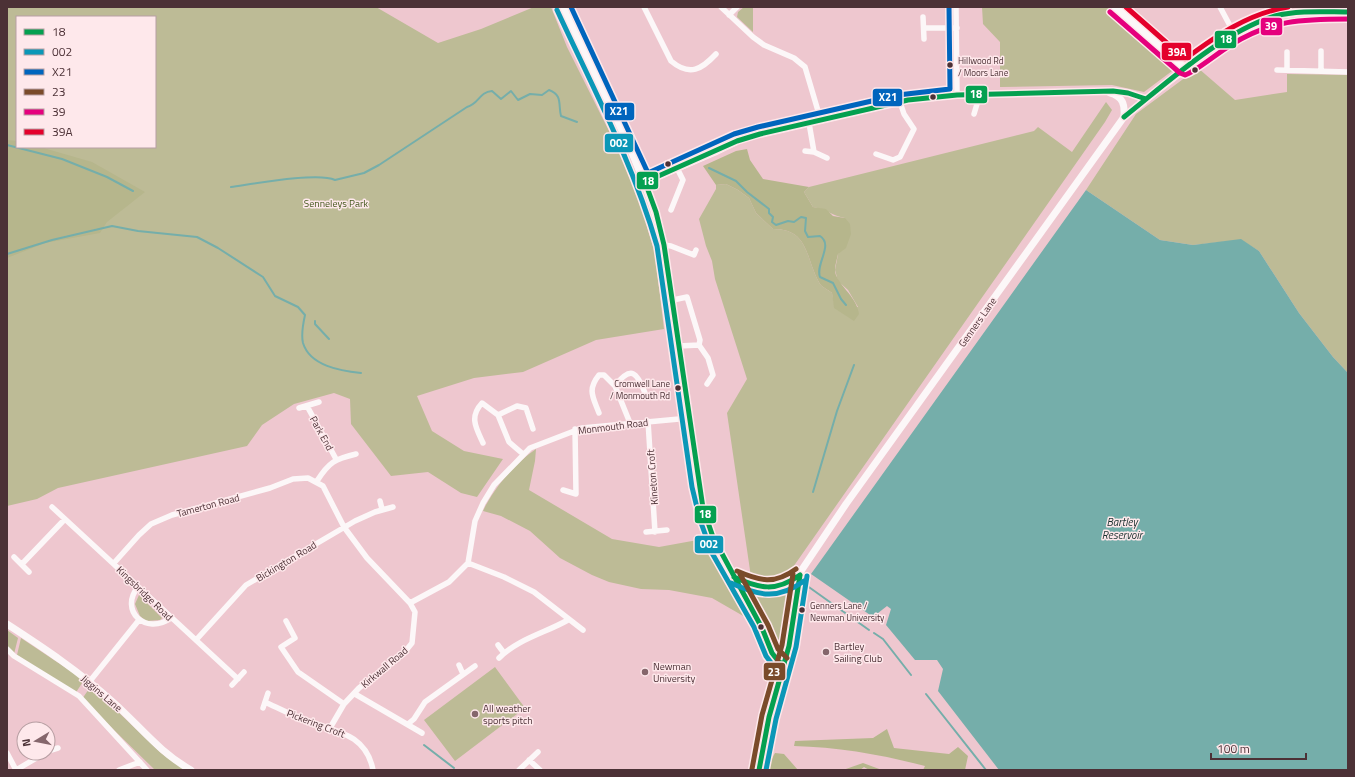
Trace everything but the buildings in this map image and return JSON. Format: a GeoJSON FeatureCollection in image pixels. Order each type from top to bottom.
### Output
{"type":"FeatureCollection","features":[{"type":"Feature","properties":{"kind":"street"},"geometry":{"type":"LineString","coordinates":[[573,7],[564,10],[644,182],[656,212],[664,245],[673,300],[703,508],[713,537],[762,628],[772,654],[779,662],[784,664]]}},
{"type":"Feature","properties":{"kind":"street"},"geometry":{"type":"LineString","coordinates":[[644,7],[671,61],[678,67],[693,70],[702,68],[716,54]]}},
{"type":"Feature","properties":{"kind":"street"},"geometry":{"type":"LineString","coordinates":[[721,7],[753,37],[764,45],[794,58],[805,67],[821,120]]}},
{"type":"Feature","properties":{"kind":"street"},"geometry":{"type":"LineString","coordinates":[[729,15],[737,7]]}},
{"type":"Feature","properties":{"kind":"street"},"geometry":{"type":"LineString","coordinates":[[956,7],[957,95]]}},
{"type":"Feature","properties":{"kind":"street"},"geometry":{"type":"LineString","coordinates":[[1115,7],[1184,68]]}},
{"type":"Feature","properties":{"kind":"street"},"geometry":{"type":"LineString","coordinates":[[1220,7],[1235,35]]}},
{"type":"Feature","properties":{"kind":"street","name":"Genners Lane"},"geometry":{"type":"LineString","coordinates":[[759,770],[769,717],[789,646],[800,575],[846,504],[1124,117],[1184,68],[1209,50],[1256,24],[1276,16],[1298,13],[1348,12]]}},
{"type":"Feature","properties":{"kind":"street"},"geometry":{"type":"LineString","coordinates":[[923,17],[924,39]]}},
{"type":"Feature","properties":{"kind":"street"},"geometry":{"type":"LineString","coordinates":[[924,28],[957,28]]}},
{"type":"Feature","properties":{"kind":"street"},"geometry":{"type":"LineString","coordinates":[[1287,52],[1287,70]]}},
{"type":"Feature","properties":{"kind":"street"},"geometry":{"type":"LineString","coordinates":[[1321,52],[1321,71]]}},
{"type":"Feature","properties":{"kind":"street"},"geometry":{"type":"LineString","coordinates":[[1277,70],[1348,72]]}},
{"type":"Feature","properties":{"kind":"street"},"geometry":{"type":"LineString","coordinates":[[1105,92],[1120,97],[1124,102],[1124,117]]}},
{"type":"Feature","properties":{"kind":"street"},"geometry":{"type":"LineString","coordinates":[[644,182],[737,141],[760,134],[900,102],[957,95],[980,94],[1128,92],[1146,98]]}},
{"type":"Feature","properties":{"kind":"street"},"geometry":{"type":"LineString","coordinates":[[974,114],[980,94]]}},
{"type":"Feature","properties":{"kind":"street"},"geometry":{"type":"LineString","coordinates":[[876,154],[893,160],[900,157],[914,129],[904,114],[900,102]]}},
{"type":"Feature","properties":{"kind":"street"},"geometry":{"type":"LineString","coordinates":[[809,123],[814,152]]}},
{"type":"Feature","properties":{"kind":"street"},"geometry":{"type":"LineString","coordinates":[[805,151],[814,152],[827,158]]}},
{"type":"Feature","properties":{"kind":"street"},"geometry":{"type":"LineString","coordinates":[[671,210],[683,180],[677,168]]}},
{"type":"Feature","properties":{"kind":"street"},"geometry":{"type":"LineString","coordinates":[[664,245],[671,246],[694,255],[696,250]]}},
{"type":"Feature","properties":{"kind":"street"},"geometry":{"type":"LineString","coordinates":[[673,300],[687,296],[698,328],[700,340],[699,345],[708,358],[713,375],[707,384]]}},
{"type":"Feature","properties":{"kind":"street"},"geometry":{"type":"LineString","coordinates":[[679,346],[699,345]]}},
{"type":"Feature","properties":{"kind":"street"},"geometry":{"type":"LineString","coordinates":[[615,386],[623,376],[629,373],[635,373],[638,376],[645,392]]}},
{"type":"Feature","properties":{"kind":"street"},"geometry":{"type":"LineString","coordinates":[[599,413],[591,392],[592,384],[598,375],[604,375],[615,386],[630,423]]}},
{"type":"Feature","properties":{"kind":"street","name":"Park End"},"geometry":{"type":"LineString","coordinates":[[299,408],[319,402]]}},
{"type":"Feature","properties":{"kind":"street"},"geometry":{"type":"LineString","coordinates":[[483,443],[475,424],[474,415],[477,408],[482,403],[498,415],[509,442],[523,454]]}},
{"type":"Feature","properties":{"kind":"street","name":"Park End"},"geometry":{"type":"LineString","coordinates":[[307,406],[336,459]]}},
{"type":"Feature","properties":{"kind":"street"},"geometry":{"type":"LineString","coordinates":[[498,415],[517,406],[526,408],[533,429]]}},
{"type":"Feature","properties":{"kind":"street","name":"Monmouth Road"},"geometry":{"type":"LineString","coordinates":[[468,563],[475,521],[483,503],[494,485],[523,454],[546,440],[575,429],[690,418]]}},
{"type":"Feature","properties":{"kind":"street","name":"Kineton Croft"},"geometry":{"type":"LineString","coordinates":[[648,421],[655,532]]}},
{"type":"Feature","properties":{"kind":"street"},"geometry":{"type":"LineString","coordinates":[[563,490],[576,494],[575,429]]}},
{"type":"Feature","properties":{"kind":"street"},"geometry":{"type":"LineString","coordinates":[[356,454],[336,459],[322,473],[317,482],[323,486],[344,527],[367,558],[410,603],[449,582],[468,563],[504,577],[534,592],[568,620],[583,630]]}},
{"type":"Feature","properties":{"kind":"street","name":"Tamerton Road"},"geometry":{"type":"LineString","coordinates":[[114,563],[139,535],[151,524],[163,518],[270,488],[293,479],[308,478],[317,482]]}},
{"type":"Feature","properties":{"kind":"street"},"geometry":{"type":"LineString","coordinates":[[380,502],[382,509]]}},
{"type":"Feature","properties":{"kind":"street","name":"Kingsbridge Road"},"geometry":{"type":"LineString","coordinates":[[52,507],[238,679]]}},
{"type":"Feature","properties":{"kind":"street","name":"Bickington Road"},"geometry":{"type":"LineString","coordinates":[[196,640],[246,585],[344,527],[382,509],[393,507]]}},
{"type":"Feature","properties":{"kind":"street"},"geometry":{"type":"LineString","coordinates":[[22,564],[65,519]]}},
{"type":"Feature","properties":{"kind":"street"},"geometry":{"type":"LineString","coordinates":[[646,532],[667,530]]}},
{"type":"Feature","properties":{"kind":"street"},"geometry":{"type":"LineString","coordinates":[[14,557],[30,572]]}},
{"type":"Feature","properties":{"kind":"street"},"geometry":{"type":"LineString","coordinates":[[734,577],[750,584],[769,588],[787,583],[800,575]]}},
{"type":"Feature","properties":{"kind":"street"},"geometry":{"type":"LineString","coordinates":[[138,587],[132,594],[132,603],[134,613],[139,620],[156,625],[162,624],[171,618]]}},
{"type":"Feature","properties":{"kind":"street","name":"Kirkwall Road"},"geometry":{"type":"LineString","coordinates":[[330,728],[344,704],[359,688],[403,654],[412,643],[415,612],[410,603]]}},
{"type":"Feature","properties":{"kind":"street"},"geometry":{"type":"LineString","coordinates":[[90,681],[139,620]]}},
{"type":"Feature","properties":{"kind":"street"},"geometry":{"type":"LineString","coordinates":[[499,658],[525,639],[551,630],[568,620]]}},
{"type":"Feature","properties":{"kind":"street"},"geometry":{"type":"LineString","coordinates":[[286,621],[295,638],[281,647],[298,672],[344,704]]}},
{"type":"Feature","properties":{"kind":"street","name":"Jiggins Lane"},"geometry":{"type":"LineString","coordinates":[[7,624],[55,655],[90,681],[162,749],[178,763],[191,770]]}},
{"type":"Feature","properties":{"kind":"street"},"geometry":{"type":"LineString","coordinates":[[498,645],[504,653]]}},
{"type":"Feature","properties":{"kind":"street","name":"Jiggins Lane"},"geometry":{"type":"LineString","coordinates":[[7,650],[14,656],[79,696],[147,770]]}},
{"type":"Feature","properties":{"kind":"street"},"geometry":{"type":"LineString","coordinates":[[459,665],[463,674]]}},
{"type":"Feature","properties":{"kind":"street"},"geometry":{"type":"LineString","coordinates":[[408,724],[425,702],[476,666]]}},
{"type":"Feature","properties":{"kind":"street"},"geometry":{"type":"LineString","coordinates":[[232,686],[244,672]]}},
{"type":"Feature","properties":{"kind":"street"},"geometry":{"type":"LineString","coordinates":[[263,708],[268,693]]}},
{"type":"Feature","properties":{"kind":"street"},"geometry":{"type":"LineString","coordinates":[[355,694],[422,733]]}},
{"type":"Feature","properties":{"kind":"street","name":"Pickering Croft"},"geometry":{"type":"LineString","coordinates":[[265,702],[294,716],[350,736],[362,746],[371,760],[373,770]]}},
{"type":"Feature","properties":{"kind":"street"},"geometry":{"type":"LineString","coordinates":[[519,770],[538,752]]}},
{"type":"Feature","properties":{"kind":"street"},"geometry":{"type":"LineString","coordinates":[[7,754],[16,770],[31,761]]}},
{"type":"Feature","properties":{"kind":"street"},"geometry":{"type":"LineString","coordinates":[[529,760],[540,770]]}},
{"type":"Feature","properties":{"kind":"street"},"geometry":{"type":"LineString","coordinates":[[119,770],[140,762]]}},
{"type":"Feature","properties":{"kind":"green space","name":"Senneleys Park"},"geometry":{"type":"Polygon","coordinates":[[[7,7],[376,7],[438,43],[481,29],[534,7],[551,7],[567,47],[634,181],[655,254],[664,329],[596,340],[523,372],[474,378],[417,396],[432,431],[464,451],[503,459],[477,497],[461,493],[428,472],[391,476],[351,424],[350,399],[334,393],[294,404],[262,425],[247,446],[58,488],[37,499],[7,506],[7,7]]]}},
{"type":"Feature","properties":{"kind":"green space"},"geometry":{"type":"Polygon","coordinates":[[[744,7],[753,7],[753,32],[737,17],[738,12],[744,7]]]}},
{"type":"Feature","properties":{"kind":"green space"},"geometry":{"type":"Polygon","coordinates":[[[982,7],[1109,7],[1171,61],[1172,71],[1144,92],[1112,85],[1000,87],[1000,42],[983,24],[982,7]]]}},
{"type":"Feature","properties":{"kind":"green space"},"geometry":{"type":"Polygon","coordinates":[[[1198,68],[1235,100],[1287,92],[1287,74],[1348,75],[1348,373],[1333,357],[1299,313],[1259,251],[1241,240],[1193,245],[1160,240],[1086,190],[1136,114],[1198,68]]]}},
{"type":"Feature","properties":{"kind":"green space"},"geometry":{"type":"Polygon","coordinates":[[[1106,102],[1112,110],[1105,122],[791,570],[772,578],[751,577],[727,413],[747,379],[715,279],[712,261],[706,246],[699,219],[716,189],[716,185],[726,184],[738,190],[749,198],[756,213],[773,229],[785,230],[794,234],[800,240],[805,247],[820,284],[832,293],[835,308],[858,307],[848,290],[838,281],[835,270],[845,218],[813,207],[804,192],[809,187],[1034,131],[1038,127],[1072,152],[1106,102]]]}},
{"type":"Feature","properties":{"kind":"green space"},"geometry":{"type":"Polygon","coordinates":[[[7,140],[16,141],[16,148],[43,148],[92,162],[145,192],[107,222],[100,233],[45,243],[7,258],[7,140]]]}},
{"type":"Feature","properties":{"kind":"green space"},"geometry":{"type":"Polygon","coordinates":[[[747,149],[750,160],[763,179],[809,187],[804,192],[813,207],[826,209],[833,216],[845,218],[850,224],[851,234],[846,248],[838,254],[835,270],[838,280],[851,296],[857,307],[859,314],[854,321],[834,308],[832,293],[820,284],[805,247],[800,240],[794,234],[785,230],[773,229],[756,213],[749,198],[726,184],[716,185],[703,166],[736,151],[747,149]]]}},
{"type":"Feature","properties":{"kind":"green space"},"geometry":{"type":"Polygon","coordinates":[[[536,449],[529,490],[612,539],[659,547],[703,539],[745,617],[712,598],[669,590],[641,589],[609,582],[560,558],[530,531],[501,516],[483,511],[499,485],[520,461],[536,449]]]}},
{"type":"Feature","properties":{"kind":"green space"},"geometry":{"type":"Polygon","coordinates":[[[796,583],[785,646],[781,655],[777,653],[748,594],[748,591],[752,589],[768,591],[796,583]]]}},
{"type":"Feature","properties":{"kind":"green space"},"geometry":{"type":"Polygon","coordinates":[[[139,595],[162,618],[160,620],[146,621],[140,616],[135,604],[139,595]]]}},
{"type":"Feature","properties":{"kind":"green space"},"geometry":{"type":"Polygon","coordinates":[[[7,630],[18,638],[14,654],[7,647],[7,630]]]}},
{"type":"Feature","properties":{"kind":"green space"},"geometry":{"type":"Polygon","coordinates":[[[21,638],[84,680],[75,694],[17,655],[21,638]]]}},
{"type":"Feature","properties":{"kind":"green space","name":"All weather sports pitch"},"geometry":{"type":"Polygon","coordinates":[[[495,667],[525,708],[455,761],[424,720],[495,667]]]}},
{"type":"Feature","properties":{"kind":"green space"},"geometry":{"type":"Polygon","coordinates":[[[91,686],[161,753],[185,770],[155,770],[82,699],[91,686]]]}},
{"type":"Feature","properties":{"kind":"green space"},"geometry":{"type":"Polygon","coordinates":[[[887,729],[894,748],[949,754],[958,747],[968,756],[965,770],[923,770],[925,766],[877,755],[827,748],[794,746],[795,741],[873,738],[887,729]]]}},
{"type":"Feature","properties":{"kind":"green space"},"geometry":{"type":"Polygon","coordinates":[[[775,753],[784,754],[798,770],[766,770],[775,753]]]}},
{"type":"Feature","properties":{"kind":"green space"},"geometry":{"type":"Polygon","coordinates":[[[863,763],[882,770],[869,770],[864,767],[860,770],[843,770],[863,763]]]}},
{"type":"Feature","properties":{"kind":"water","name":"Bartley Reservoir"},"geometry":{"type":"Polygon","coordinates":[[[1086,190],[1160,240],[1193,245],[1241,239],[1259,251],[1299,313],[1333,357],[1348,373],[1348,770],[999,770],[938,691],[943,669],[937,660],[915,660],[886,625],[891,609],[887,606],[873,617],[811,574],[1086,190]]]}},
{"type":"Feature","properties":{"kind":"waterway"},"geometry":{"type":"LineString","coordinates":[[231,187],[300,178],[315,177],[335,180],[364,173],[379,165],[471,105],[484,94],[492,91],[501,99],[511,91],[518,100],[530,94],[542,95],[549,90],[558,98],[561,116],[577,122]]}},
{"type":"Feature","properties":{"kind":"waterway"},"geometry":{"type":"LineString","coordinates":[[7,145],[16,147]]}},
{"type":"Feature","properties":{"kind":"waterway"},"geometry":{"type":"LineString","coordinates":[[19,148],[62,159],[107,177],[133,191]]}},
{"type":"Feature","properties":{"kind":"waterway"},"geometry":{"type":"LineString","coordinates":[[709,168],[736,181],[747,192],[769,209],[769,213],[773,217],[772,222],[776,225],[788,221],[794,222],[801,217],[806,218],[805,231],[808,237],[820,236],[824,240],[825,244],[825,250],[819,272],[820,277],[833,283],[841,299],[846,305]]}},
{"type":"Feature","properties":{"kind":"waterway"},"geometry":{"type":"LineString","coordinates":[[7,254],[52,240],[112,226],[138,231],[197,237],[218,248],[263,277],[275,296],[298,307],[305,315],[302,340],[307,351],[312,357],[319,362],[336,369],[361,373]]}},
{"type":"Feature","properties":{"kind":"waterway"},"geometry":{"type":"LineString","coordinates":[[315,321],[315,324],[329,339]]}},
{"type":"Feature","properties":{"kind":"waterway"},"geometry":{"type":"LineString","coordinates":[[813,492],[837,411],[854,365]]}},
{"type":"Feature","properties":{"kind":"waterway"},"geometry":{"type":"LineString","coordinates":[[806,585],[869,630]]}},
{"type":"Feature","properties":{"kind":"waterway"},"geometry":{"type":"LineString","coordinates":[[874,633],[883,639],[911,675]]}},
{"type":"Feature","properties":{"kind":"waterway"},"geometry":{"type":"LineString","coordinates":[[926,694],[986,770]]}},
{"type":"Feature","properties":{"kind":"waterway"},"geometry":{"type":"LineString","coordinates":[[424,745],[454,768]]}},
{"type":"Feature","properties":{"kind":"transit line","name":"X21"},"geometry":{"type":"LineString","coordinates":[[571,7],[648,173],[734,134],[758,127],[898,95],[950,89],[949,7]]}},
{"type":"Feature","properties":{"kind":"transit line","name":"39A"},"geometry":{"type":"LineString","coordinates":[[1126,7],[1185,59],[1221,34],[1246,20],[1260,14],[1288,7]]}},
{"type":"Feature","properties":{"kind":"transit line","name":"002"},"geometry":{"type":"LineString","coordinates":[[557,10],[612,126],[636,185],[657,246],[692,487],[700,520],[712,553],[754,627],[766,656],[772,664],[781,670]]}},
{"type":"Feature","properties":{"kind":"transit line","name":"39"},"geometry":{"type":"LineString","coordinates":[[1110,12],[1180,73],[1185,75],[1231,45],[1259,30],[1301,21],[1348,19]]}},
{"type":"Feature","properties":{"kind":"transit line","name":"18"},"geometry":{"type":"LineString","coordinates":[[1124,117],[1177,74],[1215,46],[1255,24],[1284,14],[1348,12]]}},
{"type":"Feature","properties":{"kind":"transit line","name":"18"},"geometry":{"type":"LineString","coordinates":[[784,664],[779,662],[772,653],[762,628],[713,537],[703,508],[664,245],[656,212],[645,182],[737,141],[760,134],[908,100],[957,95],[1113,91],[1128,93],[1146,99]]}},
{"type":"Feature","properties":{"kind":"transit line","name":"23"},"geometry":{"type":"LineString","coordinates":[[737,571],[767,580],[781,577],[796,569]]}},
{"type":"Feature","properties":{"kind":"transit line","name":"23"},"geometry":{"type":"LineString","coordinates":[[740,574],[768,625],[778,649],[787,658]]}},
{"type":"Feature","properties":{"kind":"transit line","name":"23"},"geometry":{"type":"LineString","coordinates":[[752,769],[762,715],[782,645],[793,574]]}},
{"type":"Feature","properties":{"kind":"transit line","name":"18"},"geometry":{"type":"LineString","coordinates":[[734,577],[752,584],[768,587],[783,584],[800,575]]}},
{"type":"Feature","properties":{"kind":"transit line","name":"18"},"geometry":{"type":"LineString","coordinates":[[759,770],[769,717],[789,646],[800,575]]}},
{"type":"Feature","properties":{"kind":"transit line","name":"002"},"geometry":{"type":"LineString","coordinates":[[766,770],[776,719],[796,647],[807,576]]}},
{"type":"Feature","properties":{"kind":"transit line","name":"002"},"geometry":{"type":"LineString","coordinates":[[731,583],[751,591],[768,594],[786,591],[804,581]]}},
{"type":"Feature","properties":{"kind":"place","name":"Hillwood Rd / Moors Lane"},"geometry":{"type":"Point","coordinates":[950,65]}},
{"type":"Feature","properties":{"kind":"place","name":"Cromwell Lane / Monmouth Rd"},"geometry":{"type":"Point","coordinates":[678,388]}},
{"type":"Feature","properties":{"kind":"place","name":"Genners Lane / Newman University"},"geometry":{"type":"Point","coordinates":[802,610]}},
{"type":"Feature","properties":{"kind":"place","name":"Bartley Sailing Club"},"geometry":{"type":"Point","coordinates":[826,652]}},
{"type":"Feature","properties":{"kind":"place","name":"Newman University"},"geometry":{"type":"Point","coordinates":[645,672]}},
{"type":"Feature","properties":{"kind":"place","name":"All weather sports pitch"},"geometry":{"type":"Point","coordinates":[475,714]}}]}
